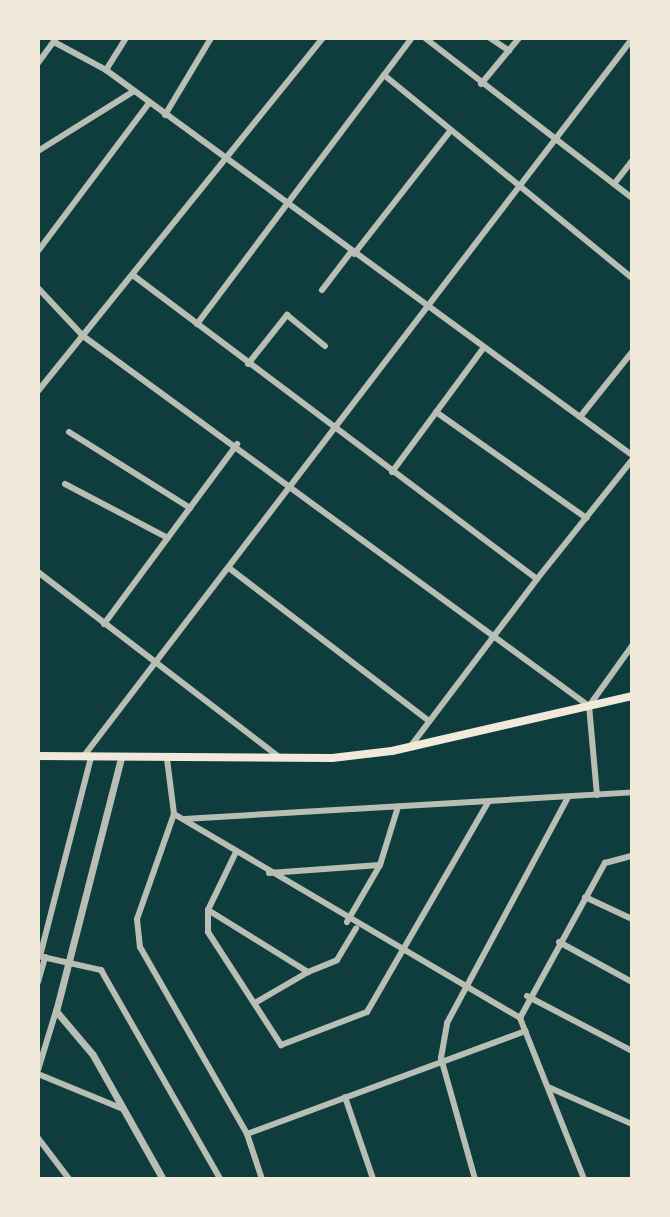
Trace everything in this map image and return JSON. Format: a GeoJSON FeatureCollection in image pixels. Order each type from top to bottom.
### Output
{"type":"FeatureCollection","features":[{"type":"Feature","properties":{"kind":"main road"},"geometry":{"type":"LineString","coordinates":[[38,756],[281,758],[410,747],[632,696]]}},
{"type":"Feature","properties":{"kind":"street"},"geometry":{"type":"LineString","coordinates":[[106,70],[126,38]]}},
{"type":"Feature","properties":{"kind":"street"},"geometry":{"type":"LineString","coordinates":[[165,115],[211,38]]}},
{"type":"Feature","properties":{"kind":"street"},"geometry":{"type":"LineString","coordinates":[[38,391],[227,164],[323,38]]}},
{"type":"Feature","properties":{"kind":"street"},"geometry":{"type":"LineString","coordinates":[[197,324],[412,38]]}},
{"type":"Feature","properties":{"kind":"street"},"geometry":{"type":"LineString","coordinates":[[425,38],[632,198]]}},
{"type":"Feature","properties":{"kind":"street"},"geometry":{"type":"LineString","coordinates":[[490,38],[509,51]]}},
{"type":"Feature","properties":{"kind":"street"},"geometry":{"type":"LineString","coordinates":[[481,84],[519,38]]}},
{"type":"Feature","properties":{"kind":"street"},"geometry":{"type":"LineString","coordinates":[[38,63],[55,40],[106,70],[227,164],[429,307],[632,458],[410,747]]}},
{"type":"Feature","properties":{"kind":"street"},"geometry":{"type":"LineString","coordinates":[[38,982],[41,956],[87,757],[632,40]]}},
{"type":"Feature","properties":{"kind":"street"},"geometry":{"type":"LineString","coordinates":[[384,75],[632,278]]}},
{"type":"Feature","properties":{"kind":"street"},"geometry":{"type":"LineString","coordinates":[[38,151],[134,91]]}},
{"type":"Feature","properties":{"kind":"street"},"geometry":{"type":"LineString","coordinates":[[38,251],[149,103]]}},
{"type":"Feature","properties":{"kind":"street"},"geometry":{"type":"LineString","coordinates":[[322,290],[451,130]]}},
{"type":"Feature","properties":{"kind":"street"},"geometry":{"type":"LineString","coordinates":[[614,184],[632,161]]}},
{"type":"Feature","properties":{"kind":"street"},"geometry":{"type":"LineString","coordinates":[[134,276],[335,431],[537,579]]}},
{"type":"Feature","properties":{"kind":"street"},"geometry":{"type":"LineString","coordinates":[[38,288],[83,336],[294,485],[589,706]]}},
{"type":"Feature","properties":{"kind":"street"},"geometry":{"type":"LineString","coordinates":[[248,364],[287,315],[325,346]]}},
{"type":"Feature","properties":{"kind":"street"},"geometry":{"type":"LineString","coordinates":[[392,472],[484,347]]}},
{"type":"Feature","properties":{"kind":"street"},"geometry":{"type":"LineString","coordinates":[[580,417],[632,352]]}},
{"type":"Feature","properties":{"kind":"street"},"geometry":{"type":"LineString","coordinates":[[436,412],[586,518]]}},
{"type":"Feature","properties":{"kind":"street"},"geometry":{"type":"LineString","coordinates":[[69,432],[190,508]]}},
{"type":"Feature","properties":{"kind":"street"},"geometry":{"type":"LineString","coordinates":[[104,624],[237,444]]}},
{"type":"Feature","properties":{"kind":"street"},"geometry":{"type":"LineString","coordinates":[[65,484],[168,538]]}},
{"type":"Feature","properties":{"kind":"street"},"geometry":{"type":"LineString","coordinates":[[229,568],[429,721]]}},
{"type":"Feature","properties":{"kind":"street"},"geometry":{"type":"LineString","coordinates":[[38,572],[281,758]]}},
{"type":"Feature","properties":{"kind":"street"},"geometry":{"type":"LineString","coordinates":[[597,795],[589,706],[632,646]]}},
{"type":"Feature","properties":{"kind":"street"},"geometry":{"type":"LineString","coordinates":[[121,758],[38,1072],[124,1109]]}},
{"type":"Feature","properties":{"kind":"street"},"geometry":{"type":"LineString","coordinates":[[167,759],[174,814],[137,919],[140,947],[247,1134],[262,1179]]}},
{"type":"Feature","properties":{"kind":"street"},"geometry":{"type":"LineString","coordinates":[[183,819],[632,792]]}},
{"type":"Feature","properties":{"kind":"street"},"geometry":{"type":"LineString","coordinates":[[475,1179],[441,1058],[462,989],[568,797]]}},
{"type":"Feature","properties":{"kind":"street"},"geometry":{"type":"LineString","coordinates":[[236,852],[208,910],[208,932],[281,1045],[367,1012],[403,955],[488,802]]}},
{"type":"Feature","properties":{"kind":"street"},"geometry":{"type":"LineString","coordinates":[[347,922],[380,865],[398,807]]}},
{"type":"Feature","properties":{"kind":"street"},"geometry":{"type":"LineString","coordinates":[[174,814],[356,928],[462,989],[520,1018],[584,1179]]}},
{"type":"Feature","properties":{"kind":"street"},"geometry":{"type":"LineString","coordinates":[[520,1018],[527,996],[605,863],[632,856]]}},
{"type":"Feature","properties":{"kind":"street"},"geometry":{"type":"LineString","coordinates":[[269,873],[380,865]]}},
{"type":"Feature","properties":{"kind":"street"},"geometry":{"type":"LineString","coordinates":[[585,897],[632,919]]}},
{"type":"Feature","properties":{"kind":"street"},"geometry":{"type":"LineString","coordinates":[[208,910],[308,972]]}},
{"type":"Feature","properties":{"kind":"street"},"geometry":{"type":"LineString","coordinates":[[255,1003],[308,972],[337,960],[356,928]]}},
{"type":"Feature","properties":{"kind":"street"},"geometry":{"type":"LineString","coordinates":[[559,942],[632,982]]}},
{"type":"Feature","properties":{"kind":"street"},"geometry":{"type":"LineString","coordinates":[[41,956],[101,970],[220,1179]]}},
{"type":"Feature","properties":{"kind":"street"},"geometry":{"type":"LineString","coordinates":[[527,996],[632,1051]]}},
{"type":"Feature","properties":{"kind":"street"},"geometry":{"type":"LineString","coordinates":[[56,1011],[66,1016],[163,1179]]}},
{"type":"Feature","properties":{"kind":"street"},"geometry":{"type":"LineString","coordinates":[[247,1134],[441,1058],[526,1031]]}},
{"type":"Feature","properties":{"kind":"street"},"geometry":{"type":"LineString","coordinates":[[548,1087],[632,1124]]}},
{"type":"Feature","properties":{"kind":"street"},"geometry":{"type":"LineString","coordinates":[[345,1097],[373,1179]]}},
{"type":"Feature","properties":{"kind":"street"},"geometry":{"type":"LineString","coordinates":[[38,1138],[69,1179]]}}]}
